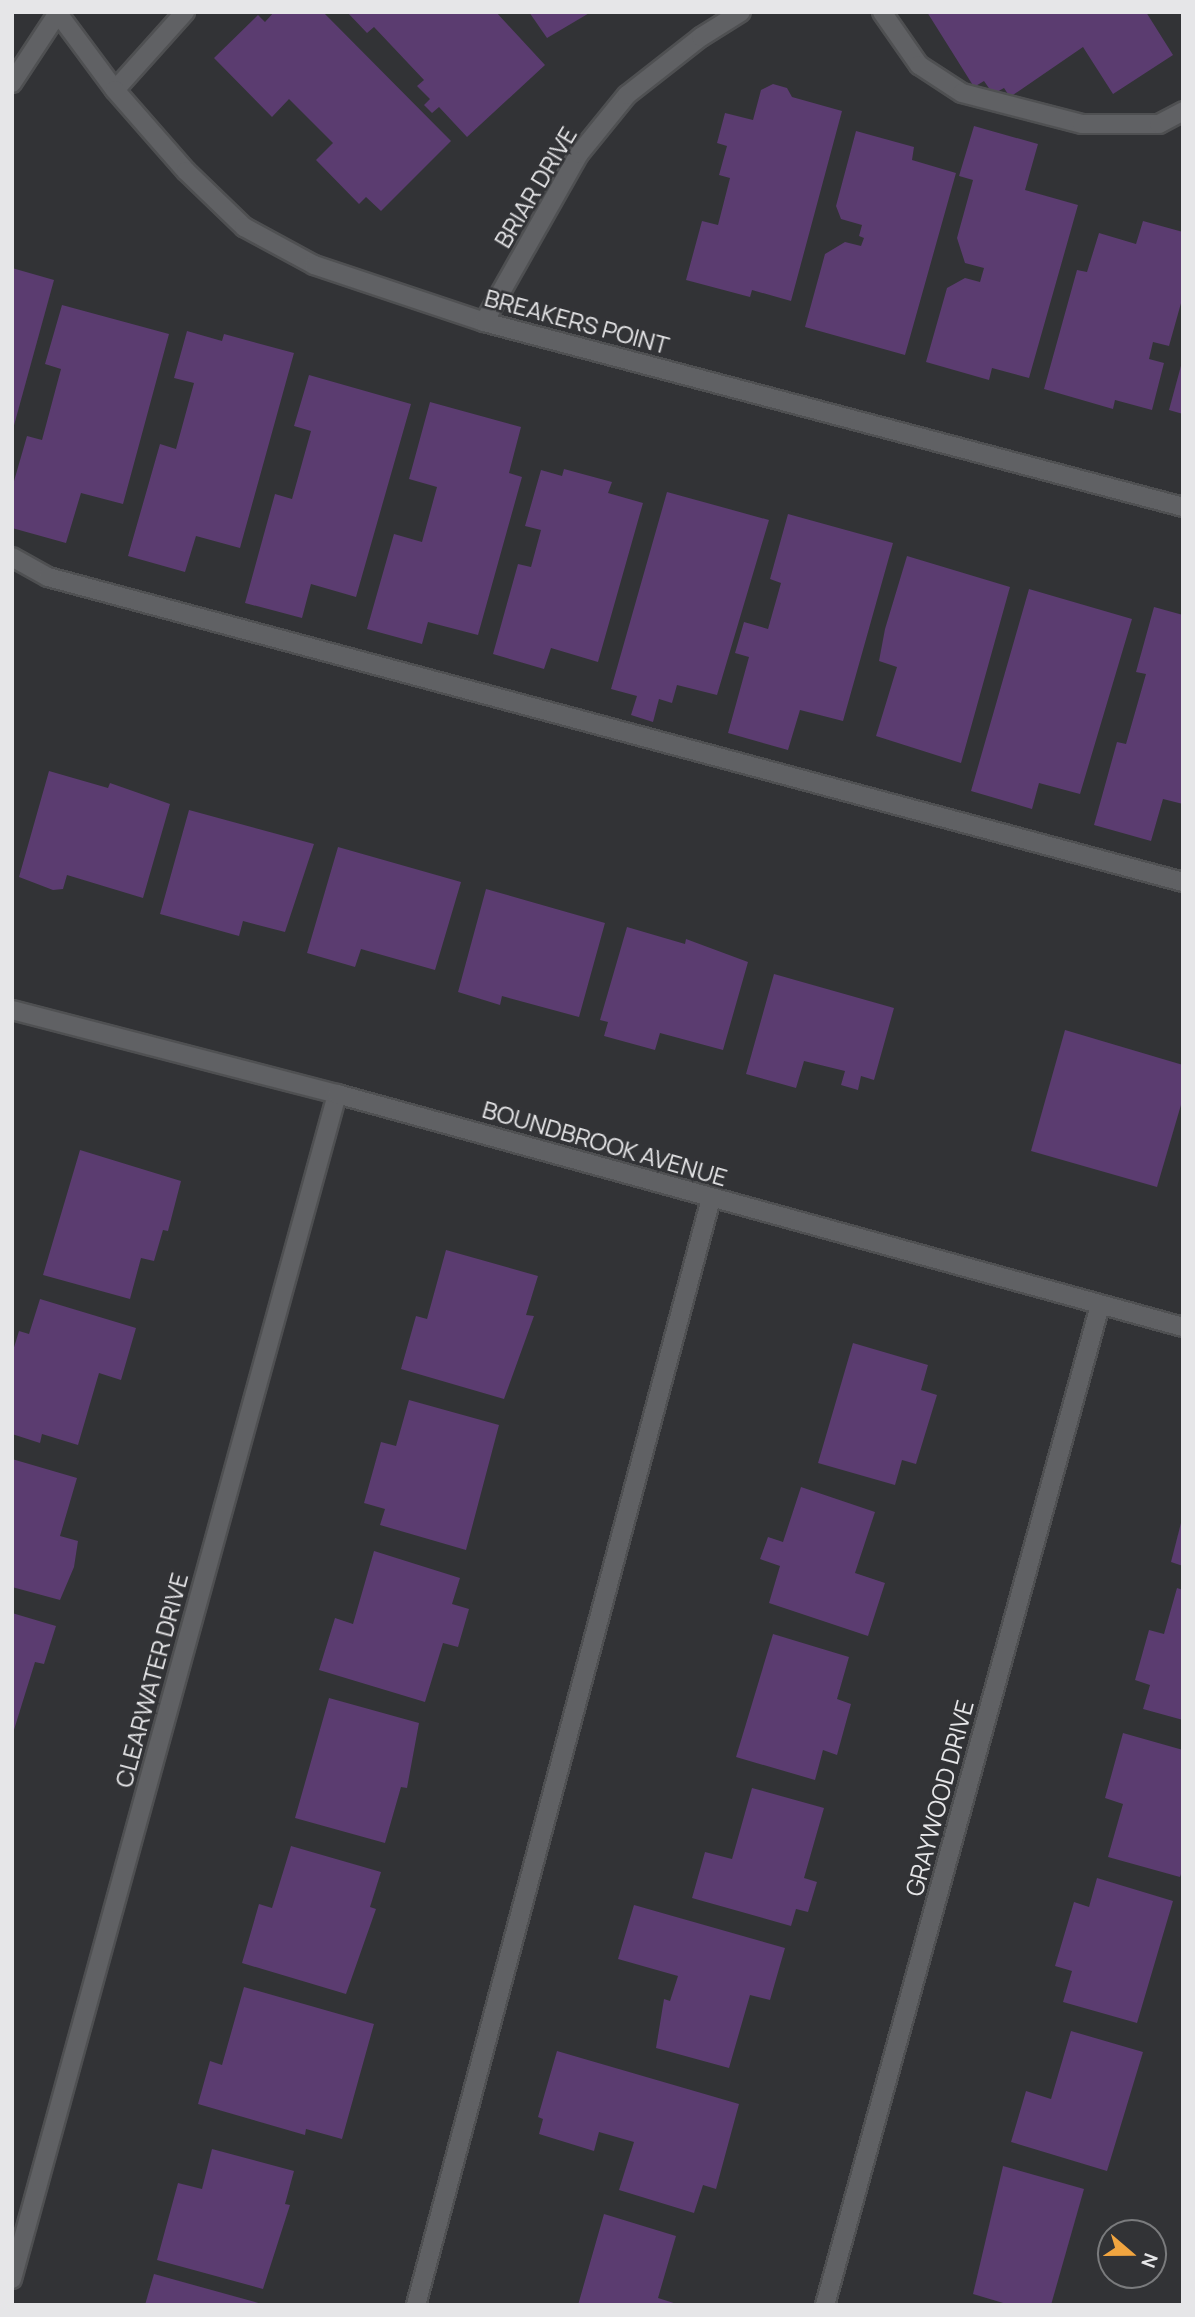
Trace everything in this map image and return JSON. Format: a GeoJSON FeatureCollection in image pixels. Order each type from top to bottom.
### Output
{"type":"FeatureCollection","features":[{"type":"Feature","properties":{"kind":"street"},"geometry":{"type":"LineString","coordinates":[[115,90],[185,12]]}},
{"type":"Feature","properties":{"kind":"street","name":"BRIAR DRIVE"},"geometry":{"type":"LineString","coordinates":[[484,322],[579,154],[627,95],[701,37],[741,12]]}},
{"type":"Feature","properties":{"kind":"street"},"geometry":{"type":"LineString","coordinates":[[881,12],[919,65],[962,93],[1082,124],[1159,124],[1183,111]]}},
{"type":"Feature","properties":{"kind":"street"},"geometry":{"type":"LineString","coordinates":[[12,83],[58,13]]}},
{"type":"Feature","properties":{"kind":"street","name":"BREAKERS POINT"},"geometry":{"type":"LineString","coordinates":[[58,13],[115,90],[186,171],[244,227],[314,265],[484,322],[1183,506]]}},
{"type":"Feature","properties":{"kind":"street"},"geometry":{"type":"LineString","coordinates":[[12,557],[48,577],[1183,882]]}},
{"type":"Feature","properties":{"kind":"street","name":"BOUNDBROOK AVENUE"},"geometry":{"type":"LineString","coordinates":[[12,1010],[337,1094],[1183,1327]]}},
{"type":"Feature","properties":{"kind":"street","name":"CLEARWATER DRIVE"},"geometry":{"type":"LineString","coordinates":[[12,2279],[337,1094]]}},
{"type":"Feature","properties":{"kind":"street"},"geometry":{"type":"LineString","coordinates":[[416,2305],[711,1199]]}},
{"type":"Feature","properties":{"kind":"street","name":"GRAYWOOD DRIVE"},"geometry":{"type":"LineString","coordinates":[[825,2305],[1100,1305]]}},
{"type":"Feature","properties":{"kind":"building"},"geometry":{"type":"Polygon","coordinates":[[[274,12],[323,12],[451,141],[381,211],[366,197],[359,204],[316,160],[333,143],[289,99],[272,117],[214,58],[258,15],[265,22],[274,12]]]}},
{"type":"Feature","properties":{"kind":"building"},"geometry":{"type":"Polygon","coordinates":[[[347,12],[496,12],[545,65],[467,137],[439,107],[432,113],[424,105],[430,99],[417,86],[424,80],[374,27],[367,33],[347,12]]]}},
{"type":"Feature","properties":{"kind":"building"},"geometry":{"type":"Polygon","coordinates":[[[529,12],[591,12],[547,38],[529,12]]]}},
{"type":"Feature","properties":{"kind":"building"},"geometry":{"type":"Polygon","coordinates":[[[927,12],[1146,12],[1173,55],[1113,94],[1083,47],[1010,97],[1004,88],[993,94],[984,81],[974,87],[927,12]]]}},
{"type":"Feature","properties":{"kind":"building"},"geometry":{"type":"Polygon","coordinates":[[[773,84],[787,88],[792,97],[842,111],[791,301],[752,290],[750,297],[686,280],[702,221],[718,225],[730,178],[719,175],[727,146],[717,143],[725,113],[753,120],[761,90],[773,84]]]}},
{"type":"Feature","properties":{"kind":"building"},"geometry":{"type":"Polygon","coordinates":[[[974,126],[1038,144],[1025,190],[1078,205],[1029,378],[992,368],[989,380],[926,362],[947,288],[965,278],[980,282],[984,268],[965,263],[957,238],[973,180],[959,176],[974,126]]]}},
{"type":"Feature","properties":{"kind":"building"},"geometry":{"type":"Polygon","coordinates":[[[856,131],[914,147],[912,160],[956,173],[905,355],[805,327],[825,254],[845,242],[861,246],[864,238],[859,236],[862,225],[841,219],[836,206],[856,131]]]}},
{"type":"Feature","properties":{"kind":"building"},"geometry":{"type":"Polygon","coordinates":[[[1143,221],[1183,232],[1183,296],[1169,346],[1153,342],[1149,359],[1164,363],[1152,410],[1115,400],[1113,409],[1044,389],[1077,270],[1087,272],[1099,233],[1136,244],[1143,221]]]}},
{"type":"Feature","properties":{"kind":"building"},"geometry":{"type":"Polygon","coordinates":[[[12,268],[54,280],[13,429],[12,429],[12,268]]]}},
{"type":"Feature","properties":{"kind":"building"},"geometry":{"type":"Polygon","coordinates":[[[62,305],[169,334],[123,504],[81,493],[66,543],[12,528],[12,488],[27,436],[42,440],[61,369],[45,364],[62,305]]]}},
{"type":"Feature","properties":{"kind":"building"},"geometry":{"type":"Polygon","coordinates":[[[187,331],[222,341],[224,334],[294,353],[240,548],[196,536],[185,572],[128,556],[160,444],[176,449],[194,383],[174,378],[187,331]]]}},
{"type":"Feature","properties":{"kind":"building"},"geometry":{"type":"Polygon","coordinates":[[[1183,363],[1183,414],[1169,410],[1183,363]]]}},
{"type":"Feature","properties":{"kind":"building"},"geometry":{"type":"Polygon","coordinates":[[[309,375],[411,404],[356,597],[311,584],[302,618],[245,603],[275,494],[292,499],[311,431],[294,426],[309,375]]]}},
{"type":"Feature","properties":{"kind":"building"},"geometry":{"type":"Polygon","coordinates":[[[430,402],[521,427],[509,473],[522,477],[478,635],[428,622],[422,644],[367,629],[394,534],[422,542],[437,487],[409,479],[430,402]]]}},
{"type":"Feature","properties":{"kind":"building"},"geometry":{"type":"Polygon","coordinates":[[[564,469],[612,482],[608,493],[643,503],[598,662],[551,648],[544,669],[493,654],[518,564],[531,567],[541,530],[525,526],[541,470],[562,476],[564,469]]]}},
{"type":"Feature","properties":{"kind":"building"},"geometry":{"type":"Polygon","coordinates":[[[667,492],[769,520],[717,695],[677,685],[672,703],[659,699],[653,722],[631,715],[637,696],[611,689],[667,492]]]}},
{"type":"Feature","properties":{"kind":"building"},"geometry":{"type":"Polygon","coordinates":[[[788,514],[893,543],[843,721],[800,710],[788,750],[728,733],[749,657],[735,653],[744,622],[768,629],[781,583],[770,579],[788,514]]]}},
{"type":"Feature","properties":{"kind":"building"},"geometry":{"type":"Polygon","coordinates":[[[907,556],[1010,587],[961,763],[876,736],[897,667],[879,661],[885,629],[907,556]]]}},
{"type":"Feature","properties":{"kind":"building"},"geometry":{"type":"Polygon","coordinates":[[[1029,589],[1132,619],[1080,794],[1039,783],[1032,809],[971,791],[1029,589]]]}},
{"type":"Feature","properties":{"kind":"building"},"geometry":{"type":"Polygon","coordinates":[[[1154,607],[1183,615],[1183,804],[1163,799],[1151,841],[1094,825],[1117,742],[1126,744],[1146,674],[1136,672],[1154,607]]]}},
{"type":"Feature","properties":{"kind":"building"},"geometry":{"type":"Polygon","coordinates":[[[49,771],[108,788],[110,783],[170,804],[143,898],[67,875],[63,889],[53,890],[19,877],[49,771]]]}},
{"type":"Feature","properties":{"kind":"building"},"geometry":{"type":"Polygon","coordinates":[[[189,810],[314,844],[285,932],[243,921],[239,936],[160,914],[189,810]]]}},
{"type":"Feature","properties":{"kind":"building"},"geometry":{"type":"Polygon","coordinates":[[[338,847],[461,882],[435,970],[361,949],[355,967],[307,953],[338,847]]]}},
{"type":"Feature","properties":{"kind":"building"},"geometry":{"type":"Polygon","coordinates":[[[486,889],[605,923],[579,1017],[502,996],[500,1005],[458,992],[486,889]]]}},
{"type":"Feature","properties":{"kind":"building"},"geometry":{"type":"Polygon","coordinates":[[[627,927],[685,944],[686,939],[748,962],[723,1050],[660,1033],[655,1050],[604,1036],[608,1022],[600,1020],[627,927]]]}},
{"type":"Feature","properties":{"kind":"building"},"geometry":{"type":"Polygon","coordinates":[[[774,974],[894,1008],[874,1080],[861,1076],[858,1090],[841,1085],[845,1071],[804,1061],[796,1088],[746,1074],[774,974]]]}},
{"type":"Feature","properties":{"kind":"building"},"geometry":{"type":"Polygon","coordinates":[[[1065,1030],[1183,1065],[1183,1098],[1157,1187],[1031,1151],[1065,1030]]]}},
{"type":"Feature","properties":{"kind":"building"},"geometry":{"type":"Polygon","coordinates":[[[80,1150],[181,1181],[168,1231],[163,1230],[154,1261],[141,1258],[130,1299],[43,1275],[80,1150]]]}},
{"type":"Feature","properties":{"kind":"building"},"geometry":{"type":"Polygon","coordinates":[[[446,1250],[538,1276],[526,1315],[534,1316],[504,1399],[401,1369],[416,1316],[427,1319],[446,1250]]]}},
{"type":"Feature","properties":{"kind":"building"},"geometry":{"type":"Polygon","coordinates":[[[40,1299],[136,1328],[121,1380],[99,1373],[78,1445],[42,1434],[40,1443],[12,1434],[12,1354],[19,1331],[29,1334],[40,1299]]]}},
{"type":"Feature","properties":{"kind":"building"},"geometry":{"type":"Polygon","coordinates":[[[853,1343],[928,1365],[921,1390],[937,1395],[916,1464],[902,1460],[895,1485],[818,1463],[853,1343]]]}},
{"type":"Feature","properties":{"kind":"building"},"geometry":{"type":"Polygon","coordinates":[[[409,1400],[499,1425],[466,1550],[380,1525],[385,1509],[364,1503],[381,1442],[396,1446],[409,1400]]]}},
{"type":"Feature","properties":{"kind":"building"},"geometry":{"type":"Polygon","coordinates":[[[12,1459],[77,1478],[60,1536],[78,1541],[74,1567],[60,1600],[12,1587],[12,1459]]]}},
{"type":"Feature","properties":{"kind":"building"},"geometry":{"type":"Polygon","coordinates":[[[801,1487],[875,1512],[855,1573],[885,1583],[868,1636],[769,1603],[780,1566],[760,1559],[768,1537],[783,1542],[801,1487]]]}},
{"type":"Feature","properties":{"kind":"building"},"geometry":{"type":"Polygon","coordinates":[[[1183,1519],[1183,1566],[1171,1562],[1183,1519]]]}},
{"type":"Feature","properties":{"kind":"building"},"geometry":{"type":"Polygon","coordinates":[[[374,1551],[460,1578],[452,1604],[469,1609],[458,1647],[443,1643],[425,1702],[319,1670],[335,1618],[353,1624],[374,1551]]]}},
{"type":"Feature","properties":{"kind":"building"},"geometry":{"type":"Polygon","coordinates":[[[1177,1588],[1183,1590],[1183,1720],[1143,1709],[1150,1685],[1135,1680],[1149,1630],[1164,1634],[1177,1588]]]}},
{"type":"Feature","properties":{"kind":"building"},"geometry":{"type":"Polygon","coordinates":[[[12,1613],[56,1626],[44,1664],[35,1662],[13,1733],[12,1613]]]}},
{"type":"Feature","properties":{"kind":"building"},"geometry":{"type":"Polygon","coordinates":[[[773,1634],[849,1657],[837,1699],[851,1704],[837,1755],[823,1750],[815,1780],[736,1757],[773,1634]]]}},
{"type":"Feature","properties":{"kind":"building"},"geometry":{"type":"Polygon","coordinates":[[[329,1698],[419,1723],[407,1788],[401,1787],[385,1843],[295,1818],[329,1698]]]}},
{"type":"Feature","properties":{"kind":"building"},"geometry":{"type":"Polygon","coordinates":[[[1123,1733],[1183,1750],[1183,1868],[1180,1877],[1108,1857],[1123,1804],[1105,1798],[1123,1733]]]}},
{"type":"Feature","properties":{"kind":"building"},"geometry":{"type":"Polygon","coordinates":[[[752,1788],[824,1808],[804,1878],[817,1882],[808,1912],[796,1909],[791,1926],[692,1898],[705,1852],[732,1859],[752,1788]]]}},
{"type":"Feature","properties":{"kind":"building"},"geometry":{"type":"Polygon","coordinates":[[[291,1846],[381,1872],[370,1907],[376,1909],[346,1994],[242,1963],[259,1904],[272,1908],[291,1846]]]}},
{"type":"Feature","properties":{"kind":"building"},"geometry":{"type":"Polygon","coordinates":[[[1097,1878],[1173,1901],[1137,2023],[1063,2002],[1072,1971],[1055,1966],[1074,1902],[1089,1907],[1097,1878]]]}},
{"type":"Feature","properties":{"kind":"building"},"geometry":{"type":"Polygon","coordinates":[[[634,1905],[785,1948],[770,2000],[750,1995],[729,2068],[656,2048],[664,1999],[670,2001],[678,1976],[618,1959],[634,1905]]]}},
{"type":"Feature","properties":{"kind":"building"},"geometry":{"type":"Polygon","coordinates":[[[244,1987],[374,2024],[342,2139],[306,2129],[305,2135],[198,2104],[210,2061],[222,2065],[244,1987]]]}},
{"type":"Feature","properties":{"kind":"building"},"geometry":{"type":"Polygon","coordinates":[[[1071,2031],[1143,2052],[1107,2171],[1011,2142],[1026,2091],[1051,2099],[1071,2031]]]}},
{"type":"Feature","properties":{"kind":"building"},"geometry":{"type":"Polygon","coordinates":[[[557,2051],[739,2104],[716,2189],[703,2185],[694,2213],[619,2190],[634,2142],[599,2132],[594,2151],[539,2134],[543,2119],[538,2117],[557,2051]]]}},
{"type":"Feature","properties":{"kind":"building"},"geometry":{"type":"Polygon","coordinates":[[[212,2149],[294,2171],[285,2204],[290,2205],[263,2289],[157,2260],[178,2183],[202,2189],[212,2149]]]}},
{"type":"Feature","properties":{"kind":"building"},"geometry":{"type":"Polygon","coordinates":[[[1003,2166],[1084,2189],[1051,2305],[1010,2305],[973,2294],[1003,2166]]]}},
{"type":"Feature","properties":{"kind":"building"},"geometry":{"type":"Polygon","coordinates":[[[604,2214],[676,2236],[658,2298],[680,2305],[578,2305],[604,2214]]]}},
{"type":"Feature","properties":{"kind":"building"},"geometry":{"type":"Polygon","coordinates":[[[154,2274],[262,2304],[262,2305],[145,2305],[154,2274]]]}}]}
